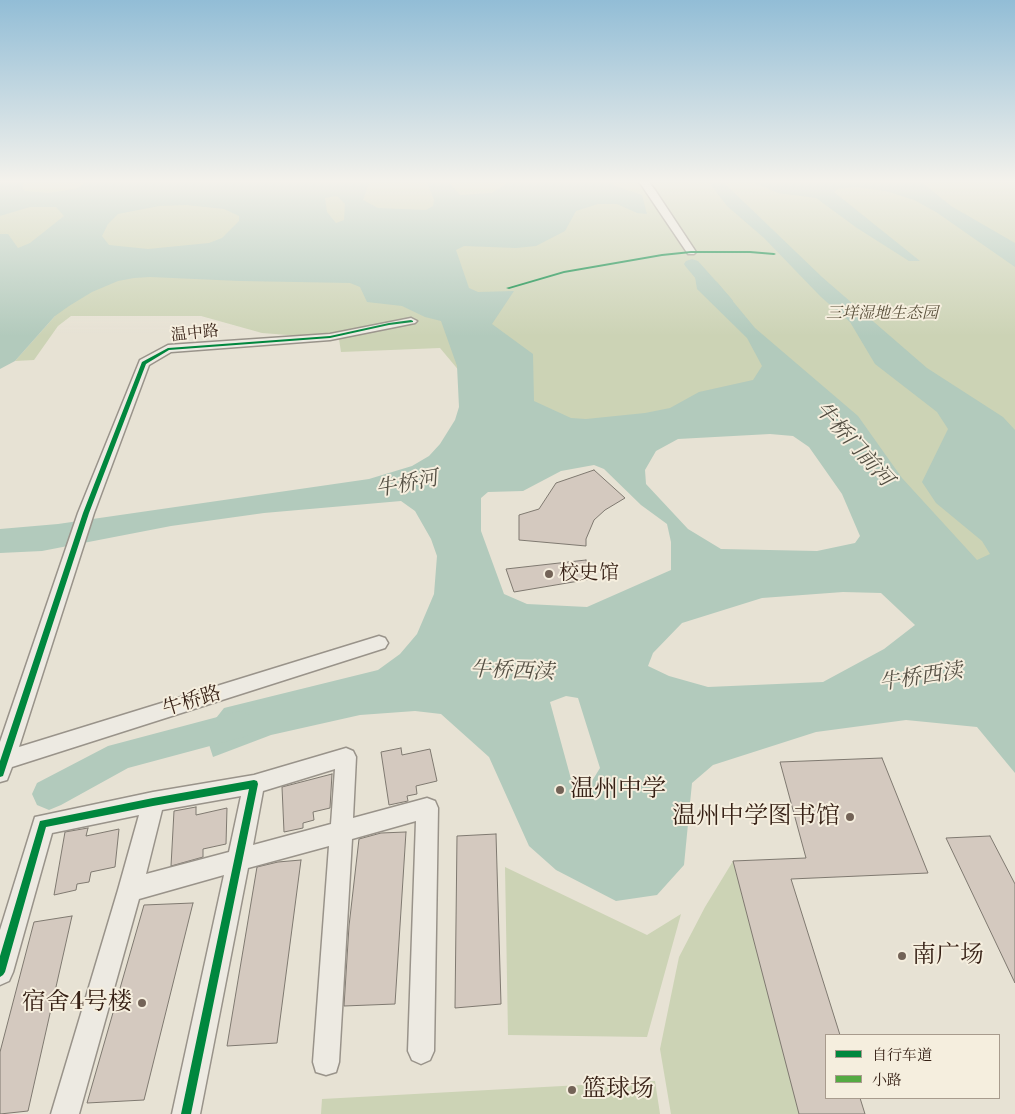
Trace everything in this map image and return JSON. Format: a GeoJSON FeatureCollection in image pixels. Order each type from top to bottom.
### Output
{"type":"FeatureCollection","features":[{"type":"Feature","properties":{"kind":"street"},"geometry":{"type":"LineString","coordinates":[[679,232],[692,252]]}},
{"type":"Feature","properties":{"kind":"street","name":"温中路"},"geometry":{"type":"LineString","coordinates":[[2,767],[76,549],[86,513],[144,364],[168,349],[345,335],[389,324],[411,322]]}},
{"type":"Feature","properties":{"kind":"street"},"geometry":{"type":"LineString","coordinates":[[297,339],[335,324]]}},
{"type":"Feature","properties":{"kind":"street","name":"牛桥路"},"geometry":{"type":"LineString","coordinates":[[2,767],[379,643]]}},
{"type":"Feature","properties":{"kind":"street"},"geometry":{"type":"LineString","coordinates":[[0,972],[43,824],[254,784],[346,757],[326,1062]]}},
{"type":"Feature","properties":{"kind":"street"},"geometry":{"type":"LineString","coordinates":[[186,1114],[254,784]]}},
{"type":"Feature","properties":{"kind":"street"},"geometry":{"type":"LineString","coordinates":[[64,1114],[130,890],[153,802]]}},
{"type":"Feature","properties":{"kind":"street"},"geometry":{"type":"LineString","coordinates":[[130,890],[427,808],[421,1051]]}},
{"type":"Feature","properties":{"kind":"green space","name":"三垟湿地生态园"},"geometry":{"type":"Polygon","coordinates":[[[0,232],[1015,232],[1015,666],[794,415],[528,453],[440,348],[341,352],[339,339],[262,333],[201,316],[71,316],[58,326],[34,360],[15,361],[55,316],[0,335],[0,232]]]}},
{"type":"Feature","properties":{"kind":"green space"},"geometry":{"type":"Polygon","coordinates":[[[733,861],[801,1114],[671,1114],[660,1049],[679,957],[705,907],[733,861]]]}},
{"type":"Feature","properties":{"kind":"green space"},"geometry":{"type":"Polygon","coordinates":[[[505,867],[647,935],[681,914],[647,1037],[508,1035],[505,867]]]}},
{"type":"Feature","properties":{"kind":"green space","name":"篮球场"},"geometry":{"type":"Polygon","coordinates":[[[655,1081],[660,1114],[321,1114],[322,1099],[655,1081]]]}},
{"type":"Feature","properties":{"kind":"water","name":"牛桥河"},"geometry":{"type":"Polygon","coordinates":[[[44,232],[104,232],[102,236],[109,245],[148,249],[209,243],[222,238],[228,232],[563,232],[536,246],[516,248],[464,246],[456,250],[469,288],[478,292],[514,291],[492,324],[533,354],[534,401],[571,418],[586,419],[645,413],[670,408],[699,392],[753,380],[762,366],[747,338],[697,289],[695,277],[703,274],[717,282],[755,328],[858,416],[902,478],[977,560],[990,554],[982,541],[936,503],[922,482],[948,429],[937,412],[875,364],[850,322],[821,297],[757,232],[775,232],[822,277],[927,368],[1003,417],[1015,430],[1015,773],[977,727],[906,720],[816,732],[713,765],[692,783],[684,865],[657,895],[616,901],[556,870],[529,846],[489,757],[441,714],[415,711],[360,715],[271,735],[213,757],[205,732],[224,708],[378,670],[400,654],[417,634],[434,594],[437,556],[431,539],[415,511],[401,501],[264,513],[171,526],[42,551],[0,553],[0,529],[58,524],[369,479],[412,466],[429,456],[440,444],[455,420],[459,407],[457,366],[441,321],[425,317],[402,306],[367,302],[360,287],[350,283],[134,278],[118,281],[92,292],[69,306],[55,316],[15,361],[0,369],[0,234],[8,234],[18,248],[30,243],[44,232]],[[770,434],[678,439],[656,451],[645,470],[646,484],[688,529],[721,549],[817,551],[855,543],[860,536],[842,494],[809,447],[793,436],[770,434]],[[594,465],[561,471],[523,491],[488,492],[481,498],[481,531],[504,594],[527,604],[587,607],[671,570],[671,542],[667,524],[641,505],[604,469],[594,465]],[[843,592],[762,598],[682,623],[653,653],[648,666],[669,676],[708,687],[823,682],[884,649],[915,625],[881,593],[843,592]],[[566,696],[550,702],[571,779],[589,786],[600,768],[578,698],[566,696]]]}},
{"type":"Feature","properties":{"kind":"water"},"geometry":{"type":"Polygon","coordinates":[[[863,232],[884,232],[920,261],[909,261],[863,232]]]}},
{"type":"Feature","properties":{"kind":"water"},"geometry":{"type":"Polygon","coordinates":[[[965,232],[996,232],[1015,243],[1015,267],[965,232]]]}},
{"type":"Feature","properties":{"kind":"building"},"geometry":{"type":"Polygon","coordinates":[[[594,470],[625,498],[605,510],[594,520],[586,539],[586,546],[519,540],[519,515],[539,509],[556,483],[594,470]]]}},
{"type":"Feature","properties":{"kind":"building","name":"校史馆"},"geometry":{"type":"Polygon","coordinates":[[[586,560],[591,579],[514,592],[506,569],[586,560]]]}},
{"type":"Feature","properties":{"kind":"building"},"geometry":{"type":"Polygon","coordinates":[[[401,748],[402,755],[430,749],[437,781],[416,786],[417,794],[407,796],[408,801],[389,805],[381,752],[401,748]]]}},
{"type":"Feature","properties":{"kind":"building"},"geometry":{"type":"Polygon","coordinates":[[[882,758],[928,873],[791,879],[840,1034],[825,1034],[825,1099],[860,1099],[865,1114],[799,1114],[733,861],[806,858],[780,762],[882,758]]]}},
{"type":"Feature","properties":{"kind":"building"},"geometry":{"type":"Polygon","coordinates":[[[332,774],[330,808],[313,812],[314,820],[303,823],[303,828],[284,832],[282,787],[332,774]]]}},
{"type":"Feature","properties":{"kind":"building"},"geometry":{"type":"Polygon","coordinates":[[[196,807],[196,815],[227,808],[226,844],[203,849],[203,857],[171,866],[174,811],[196,807]]]}},
{"type":"Feature","properties":{"kind":"building"},"geometry":{"type":"Polygon","coordinates":[[[88,828],[86,836],[119,829],[115,867],[91,872],[89,882],[77,884],[76,890],[54,895],[65,832],[88,828]]]}},
{"type":"Feature","properties":{"kind":"building"},"geometry":{"type":"Polygon","coordinates":[[[406,832],[395,1004],[344,1006],[349,926],[359,839],[381,833],[406,832]]]}},
{"type":"Feature","properties":{"kind":"building"},"geometry":{"type":"Polygon","coordinates":[[[496,834],[501,1004],[455,1008],[457,836],[496,834]]]}},
{"type":"Feature","properties":{"kind":"building"},"geometry":{"type":"Polygon","coordinates":[[[990,836],[1015,884],[1015,983],[946,838],[990,836]]]}},
{"type":"Feature","properties":{"kind":"building"},"geometry":{"type":"Polygon","coordinates":[[[301,860],[277,1043],[227,1046],[257,867],[278,862],[301,860]]]}},
{"type":"Feature","properties":{"kind":"building","name":"宿舍4号楼"},"geometry":{"type":"Polygon","coordinates":[[[193,903],[144,1100],[87,1103],[144,905],[193,903]]]}},
{"type":"Feature","properties":{"kind":"building"},"geometry":{"type":"Polygon","coordinates":[[[72,916],[28,1111],[0,1114],[0,1052],[34,922],[72,916]]]}},
{"type":"Feature","properties":{"kind":"waterway","name":"牛桥门前河"},"geometry":{"type":"LineString","coordinates":[[692,264],[724,301]]}},
{"type":"Feature","properties":{"kind":"waterway","name":"牛桥西渎"},"geometry":{"type":"LineString","coordinates":[[49,794],[120,756],[240,725]]}},
{"type":"Feature","properties":{"kind":"cycle path"},"geometry":{"type":"LineString","coordinates":[[508,288],[564,272],[662,255],[691,252],[774,254]]}},
{"type":"Feature","properties":{"kind":"cycle path"},"geometry":{"type":"LineString","coordinates":[[0,773],[86,513],[144,363],[168,349],[330,337],[411,321]]}},
{"type":"Feature","properties":{"kind":"cycle path"},"geometry":{"type":"LineString","coordinates":[[0,972],[43,824],[254,784],[186,1114]]}},
{"type":"Feature","properties":{"kind":"place","name":"校史馆"},"geometry":{"type":"Point","coordinates":[549,574]}},
{"type":"Feature","properties":{"kind":"place","name":"温州中学"},"geometry":{"type":"Point","coordinates":[560,790]}},
{"type":"Feature","properties":{"kind":"place","name":"温州中学图书馆"},"geometry":{"type":"Point","coordinates":[850,817]}},
{"type":"Feature","properties":{"kind":"place","name":"南广场"},"geometry":{"type":"Point","coordinates":[902,956]}},
{"type":"Feature","properties":{"kind":"place","name":"宿舍4号楼"},"geometry":{"type":"Point","coordinates":[142,1003]}},
{"type":"Feature","properties":{"kind":"place","name":"篮球场"},"geometry":{"type":"Point","coordinates":[572,1090]}}]}
